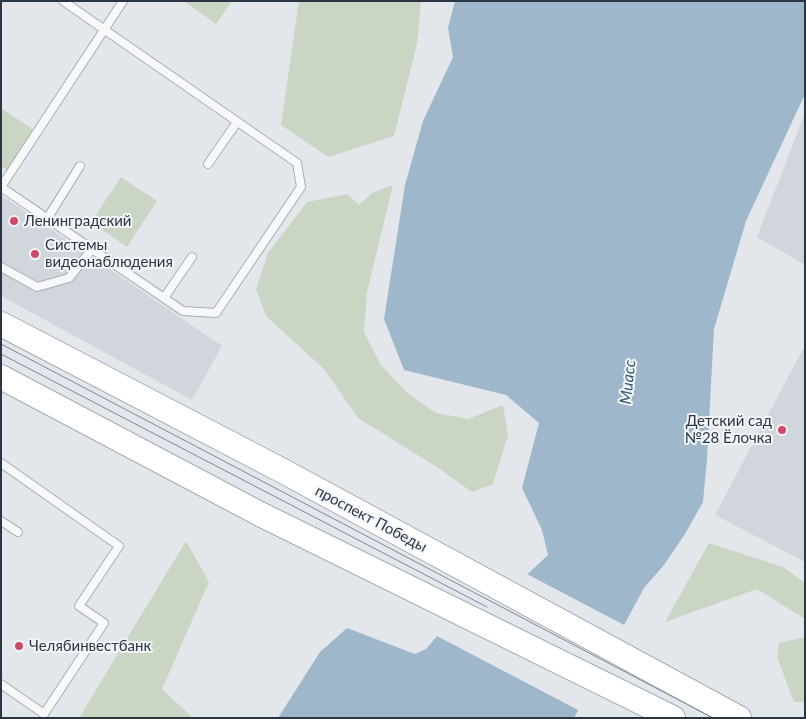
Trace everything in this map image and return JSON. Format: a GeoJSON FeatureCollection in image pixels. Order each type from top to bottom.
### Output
{"type":"FeatureCollection","features":[{"type":"Feature","properties":{"kind":"main road","name":"проспект Победы"},"geometry":{"type":"LineString","coordinates":[[1,324],[283,472],[739,718]]}},
{"type":"Feature","properties":{"kind":"main road"},"geometry":{"type":"LineString","coordinates":[[1,377],[260,514],[669,716]]}},
{"type":"Feature","properties":{"kind":"lane"},"geometry":{"type":"LineString","coordinates":[[63,1],[104,30],[296,163],[301,187],[216,312],[183,311],[1,187],[104,30],[123,1]]}},
{"type":"Feature","properties":{"kind":"lane"},"geometry":{"type":"LineString","coordinates":[[208,164],[237,122]]}},
{"type":"Feature","properties":{"kind":"lane"},"geometry":{"type":"LineString","coordinates":[[47,219],[80,166]]}},
{"type":"Feature","properties":{"kind":"lane"},"geometry":{"type":"LineString","coordinates":[[1,267],[37,287],[69,278],[92,249]]}},
{"type":"Feature","properties":{"kind":"lane"},"geometry":{"type":"LineString","coordinates":[[164,298],[192,257]]}},
{"type":"Feature","properties":{"kind":"lane"},"geometry":{"type":"LineString","coordinates":[[1,463],[119,546],[79,606],[104,623],[44,714],[1,684]]}},
{"type":"Feature","properties":{"kind":"lane"},"geometry":{"type":"LineString","coordinates":[[1,521],[18,532]]}},
{"type":"Feature","properties":{"kind":"shaded area"},"geometry":{"type":"Polygon","coordinates":[[[805,113],[805,265],[757,237],[805,113]]]}},
{"type":"Feature","properties":{"kind":"shaded area"},"geometry":{"type":"Polygon","coordinates":[[[1,195],[222,346],[192,400],[1,296],[1,195]]]}},
{"type":"Feature","properties":{"kind":"shaded area","name":"Детский сад №28 Ёлочка"},"geometry":{"type":"Polygon","coordinates":[[[805,345],[805,562],[715,515],[805,345]]]}},
{"type":"Feature","properties":{"kind":"green space"},"geometry":{"type":"Polygon","coordinates":[[[184,1],[232,1],[216,24],[184,1]]]}},
{"type":"Feature","properties":{"kind":"green space"},"geometry":{"type":"Polygon","coordinates":[[[299,1],[421,1],[417,44],[394,136],[328,157],[281,125],[299,1]]]}},
{"type":"Feature","properties":{"kind":"green space"},"geometry":{"type":"Polygon","coordinates":[[[1,108],[34,130],[7,170],[1,166],[1,108]]]}},
{"type":"Feature","properties":{"kind":"green space"},"geometry":{"type":"Polygon","coordinates":[[[121,177],[157,201],[127,247],[91,222],[121,177]]]}},
{"type":"Feature","properties":{"kind":"green space"},"geometry":{"type":"Polygon","coordinates":[[[393,185],[367,292],[364,332],[381,365],[407,393],[436,413],[468,419],[503,405],[508,435],[493,484],[472,492],[437,467],[358,418],[324,369],[266,316],[256,289],[268,253],[307,202],[347,194],[359,205],[372,193],[393,185]]]}},
{"type":"Feature","properties":{"kind":"green space"},"geometry":{"type":"Polygon","coordinates":[[[186,541],[209,582],[162,689],[193,718],[79,718],[186,541]]]}},
{"type":"Feature","properties":{"kind":"green space"},"geometry":{"type":"Polygon","coordinates":[[[709,543],[783,567],[805,583],[805,619],[757,589],[665,622],[709,543]]]}},
{"type":"Feature","properties":{"kind":"green space"},"geometry":{"type":"Polygon","coordinates":[[[805,637],[805,702],[794,702],[777,657],[779,643],[805,637]]]}},
{"type":"Feature","properties":{"kind":"water","name":"Миасс"},"geometry":{"type":"Polygon","coordinates":[[[455,1],[805,1],[805,94],[746,221],[714,329],[703,502],[685,534],[664,565],[644,588],[574,718],[278,718],[320,652],[347,628],[415,654],[426,649],[444,628],[516,585],[548,555],[542,530],[522,488],[539,423],[506,395],[404,370],[384,319],[405,185],[423,121],[453,57],[448,28],[455,1]]]}},
{"type":"Feature","properties":{"kind":"pier"},"geometry":{"type":"Polygon","coordinates":[[[525,573],[626,626],[580,711],[435,635],[443,626],[515,583],[525,573]]]}},
{"type":"Feature","properties":{"kind":"tram line"},"geometry":{"type":"LineString","coordinates":[[1,344],[713,718]]}},
{"type":"Feature","properties":{"kind":"tram line"},"geometry":{"type":"LineString","coordinates":[[1,354],[487,607]]}},
{"type":"Feature","properties":{"kind":"place","name":"Ленинградский"},"geometry":{"type":"Point","coordinates":[14,221]}},
{"type":"Feature","properties":{"kind":"place","name":"Системы видеонаблюдения"},"geometry":{"type":"Point","coordinates":[35,254]}},
{"type":"Feature","properties":{"kind":"place","name":"Детский сад №28 Ёлочка"},"geometry":{"type":"Point","coordinates":[782,430]}},
{"type":"Feature","properties":{"kind":"place","name":"Челябинвестбанк"},"geometry":{"type":"Point","coordinates":[19,646]}}]}
